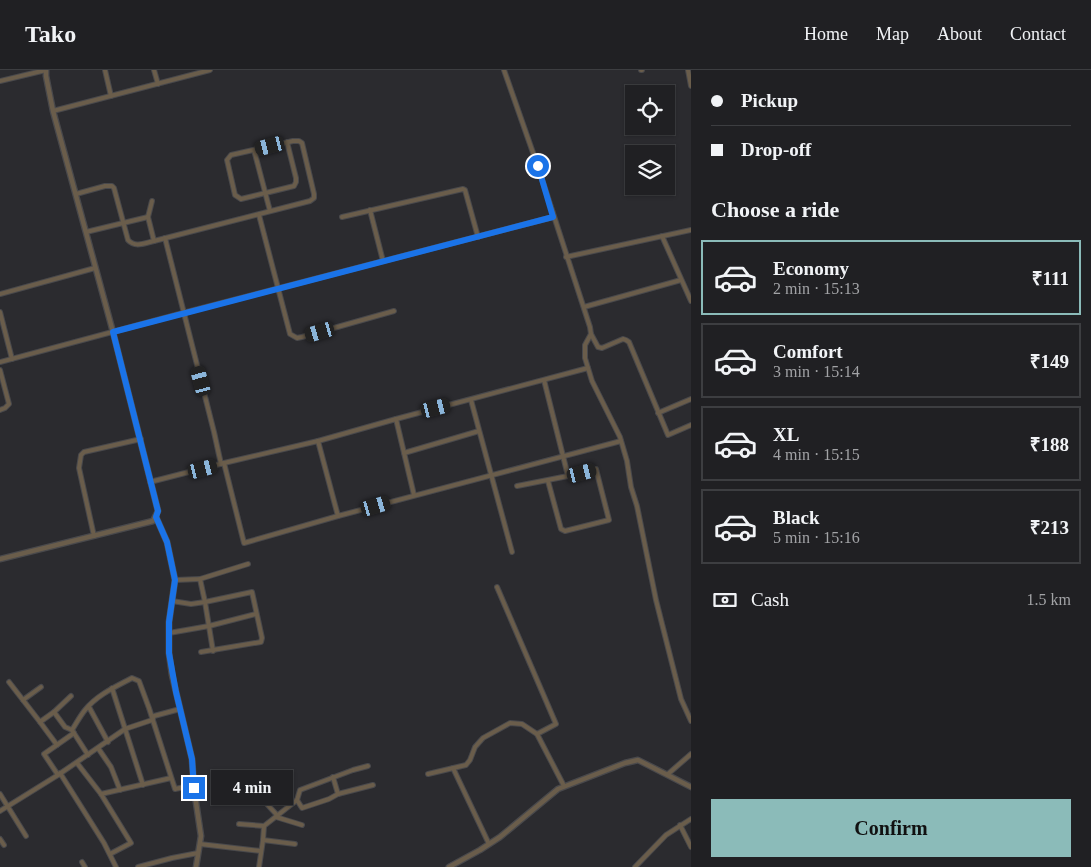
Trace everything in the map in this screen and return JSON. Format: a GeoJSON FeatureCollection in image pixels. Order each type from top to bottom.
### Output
{"type":"FeatureCollection","features":[{"type":"Feature","properties":{"kind":"street"},"geometry":{"type":"LineString","coordinates":[[0,81],[46,70],[53,111],[113,332],[158,511],[153,521],[0,559]]}},
{"type":"Feature","properties":{"kind":"street"},"geometry":{"type":"LineString","coordinates":[[105,70],[111,96]]}},
{"type":"Feature","properties":{"kind":"street"},"geometry":{"type":"LineString","coordinates":[[154,70],[158,84]]}},
{"type":"Feature","properties":{"kind":"street"},"geometry":{"type":"LineString","coordinates":[[53,111],[210,70]]}},
{"type":"Feature","properties":{"kind":"street"},"geometry":{"type":"LineString","coordinates":[[504,70],[538,166],[591,334],[598,347],[602,348],[623,339],[629,342],[668,435],[691,425]]}},
{"type":"Feature","properties":{"kind":"street"},"geometry":{"type":"LineString","coordinates":[[688,70],[691,86]]}},
{"type":"Feature","properties":{"kind":"street"},"geometry":{"type":"LineString","coordinates":[[76,194],[104,186],[112,186],[128,240],[133,244],[154,241],[310,201],[314,198],[314,194],[302,143],[299,141],[287,142],[228,156],[227,160],[235,195],[241,199],[294,186],[296,182],[287,142]]}},
{"type":"Feature","properties":{"kind":"street"},"geometry":{"type":"LineString","coordinates":[[254,150],[270,211]]}},
{"type":"Feature","properties":{"kind":"street"},"geometry":{"type":"LineString","coordinates":[[342,217],[463,189],[465,190],[478,237]]}},
{"type":"Feature","properties":{"kind":"street"},"geometry":{"type":"LineString","coordinates":[[152,201],[148,217],[154,241]]}},
{"type":"Feature","properties":{"kind":"street"},"geometry":{"type":"LineString","coordinates":[[370,210],[383,261]]}},
{"type":"Feature","properties":{"kind":"street"},"geometry":{"type":"LineString","coordinates":[[259,214],[290,334],[297,338],[394,311]]}},
{"type":"Feature","properties":{"kind":"street"},"geometry":{"type":"LineString","coordinates":[[86,232],[148,217]]}},
{"type":"Feature","properties":{"kind":"street"},"geometry":{"type":"LineString","coordinates":[[0,362],[553,217]]}},
{"type":"Feature","properties":{"kind":"street"},"geometry":{"type":"LineString","coordinates":[[566,257],[691,230]]}},
{"type":"Feature","properties":{"kind":"street"},"geometry":{"type":"LineString","coordinates":[[662,236],[691,301]]}},
{"type":"Feature","properties":{"kind":"street"},"geometry":{"type":"LineString","coordinates":[[165,238],[244,543],[414,495],[621,441]]}},
{"type":"Feature","properties":{"kind":"street"},"geometry":{"type":"LineString","coordinates":[[0,294],[95,268]]}},
{"type":"Feature","properties":{"kind":"street"},"geometry":{"type":"LineString","coordinates":[[584,307],[681,280]]}},
{"type":"Feature","properties":{"kind":"street"},"geometry":{"type":"LineString","coordinates":[[0,312],[12,359]]}},
{"type":"Feature","properties":{"kind":"street"},"geometry":{"type":"LineString","coordinates":[[591,334],[584,351],[588,368],[592,381],[621,441],[672,663],[681,699],[691,722]]}},
{"type":"Feature","properties":{"kind":"street"},"geometry":{"type":"LineString","coordinates":[[150,482],[318,441],[588,368]]}},
{"type":"Feature","properties":{"kind":"street"},"geometry":{"type":"LineString","coordinates":[[0,370],[9,404],[0,410]]}},
{"type":"Feature","properties":{"kind":"street"},"geometry":{"type":"LineString","coordinates":[[544,380],[568,476]]}},
{"type":"Feature","properties":{"kind":"street"},"geometry":{"type":"LineString","coordinates":[[658,413],[691,399]]}},
{"type":"Feature","properties":{"kind":"street"},"geometry":{"type":"LineString","coordinates":[[471,400],[512,552]]}},
{"type":"Feature","properties":{"kind":"street"},"geometry":{"type":"LineString","coordinates":[[396,419],[414,495]]}},
{"type":"Feature","properties":{"kind":"street"},"geometry":{"type":"LineString","coordinates":[[404,453],[479,431]]}},
{"type":"Feature","properties":{"kind":"street"},"geometry":{"type":"LineString","coordinates":[[94,536],[79,468],[80,455],[84,452],[141,439]]}},
{"type":"Feature","properties":{"kind":"street"},"geometry":{"type":"LineString","coordinates":[[318,441],[338,516]]}},
{"type":"Feature","properties":{"kind":"street"},"geometry":{"type":"LineString","coordinates":[[517,486],[548,481],[596,469],[609,520],[565,531],[561,529],[548,481]]}},
{"type":"Feature","properties":{"kind":"street"},"geometry":{"type":"LineString","coordinates":[[156,517],[167,542],[175,580],[169,632],[169,653],[192,759],[201,836],[196,867]]}},
{"type":"Feature","properties":{"kind":"street"},"geometry":{"type":"LineString","coordinates":[[175,580],[200,579],[248,564]]}},
{"type":"Feature","properties":{"kind":"street"},"geometry":{"type":"LineString","coordinates":[[200,579],[206,602],[213,651]]}},
{"type":"Feature","properties":{"kind":"street"},"geometry":{"type":"LineString","coordinates":[[496,587],[556,724],[537,734]]}},
{"type":"Feature","properties":{"kind":"street"},"geometry":{"type":"LineString","coordinates":[[172,601],[191,604],[252,592],[262,638],[261,642],[201,652]]}},
{"type":"Feature","properties":{"kind":"street"},"geometry":{"type":"LineString","coordinates":[[169,632],[209,626],[256,614]]}},
{"type":"Feature","properties":{"kind":"street"},"geometry":{"type":"LineString","coordinates":[[116,867],[110,854],[59,774],[44,754],[73,732],[89,707],[112,688],[132,678],[139,681],[174,789],[194,785]]}},
{"type":"Feature","properties":{"kind":"street"},"geometry":{"type":"LineString","coordinates":[[10,682],[57,745]]}},
{"type":"Feature","properties":{"kind":"street"},"geometry":{"type":"LineString","coordinates":[[23,700],[41,687]]}},
{"type":"Feature","properties":{"kind":"street"},"geometry":{"type":"LineString","coordinates":[[112,688],[143,785]]}},
{"type":"Feature","properties":{"kind":"street"},"geometry":{"type":"LineString","coordinates":[[40,722],[71,696]]}},
{"type":"Feature","properties":{"kind":"street"},"geometry":{"type":"LineString","coordinates":[[89,707],[108,742]]}},
{"type":"Feature","properties":{"kind":"street"},"geometry":{"type":"LineString","coordinates":[[0,811],[108,742],[125,729],[152,720],[154,716],[180,708]]}},
{"type":"Feature","properties":{"kind":"street"},"geometry":{"type":"LineString","coordinates":[[54,712],[65,727],[73,732],[88,755]]}},
{"type":"Feature","properties":{"kind":"street"},"geometry":{"type":"LineString","coordinates":[[428,774],[466,765],[482,738],[505,725],[515,723],[522,724],[537,734],[564,786]]}},
{"type":"Feature","properties":{"kind":"street"},"geometry":{"type":"LineString","coordinates":[[98,748],[111,767],[120,790]]}},
{"type":"Feature","properties":{"kind":"street"},"geometry":{"type":"LineString","coordinates":[[668,774],[691,754]]}},
{"type":"Feature","properties":{"kind":"street"},"geometry":{"type":"LineString","coordinates":[[449,867],[489,844],[558,789],[625,763],[638,760],[691,787]]}},
{"type":"Feature","properties":{"kind":"street"},"geometry":{"type":"LineString","coordinates":[[77,762],[101,794],[131,843],[110,854]]}},
{"type":"Feature","properties":{"kind":"street"},"geometry":{"type":"LineString","coordinates":[[239,824],[264,826],[297,800],[300,790],[368,766]]}},
{"type":"Feature","properties":{"kind":"street"},"geometry":{"type":"LineString","coordinates":[[453,768],[489,844]]}},
{"type":"Feature","properties":{"kind":"street"},"geometry":{"type":"LineString","coordinates":[[334,777],[338,794]]}},
{"type":"Feature","properties":{"kind":"street"},"geometry":{"type":"LineString","coordinates":[[101,794],[171,778]]}},
{"type":"Feature","properties":{"kind":"street"},"geometry":{"type":"LineString","coordinates":[[297,800],[302,808],[338,794],[373,785]]}},
{"type":"Feature","properties":{"kind":"street"},"geometry":{"type":"LineString","coordinates":[[0,794],[6,807],[26,836]]}},
{"type":"Feature","properties":{"kind":"street"},"geometry":{"type":"LineString","coordinates":[[265,802],[276,816],[302,825]]}},
{"type":"Feature","properties":{"kind":"street"},"geometry":{"type":"LineString","coordinates":[[637,866],[666,835],[691,819]]}},
{"type":"Feature","properties":{"kind":"street"},"geometry":{"type":"LineString","coordinates":[[680,825],[690,844]]}},
{"type":"Feature","properties":{"kind":"street"},"geometry":{"type":"LineString","coordinates":[[259,867],[264,840],[264,826]]}},
{"type":"Feature","properties":{"kind":"street"},"geometry":{"type":"LineString","coordinates":[[0,839],[4,845]]}},
{"type":"Feature","properties":{"kind":"street"},"geometry":{"type":"LineString","coordinates":[[264,840],[295,844]]}},
{"type":"Feature","properties":{"kind":"street"},"geometry":{"type":"LineString","coordinates":[[200,844],[261,851]]}},
{"type":"Feature","properties":{"kind":"street"},"geometry":{"type":"LineString","coordinates":[[138,867],[198,853]]}},
{"type":"Feature","properties":{"kind":"street"},"geometry":{"type":"LineString","coordinates":[[82,862],[84,867]]}},
{"type":"Feature","properties":{"kind":"route"},"geometry":{"type":"LineString","coordinates":[[194,788],[192,759],[172,675],[169,653],[169,622],[175,580],[167,542],[156,517],[158,511],[113,332],[553,217],[538,166]]}}]}
